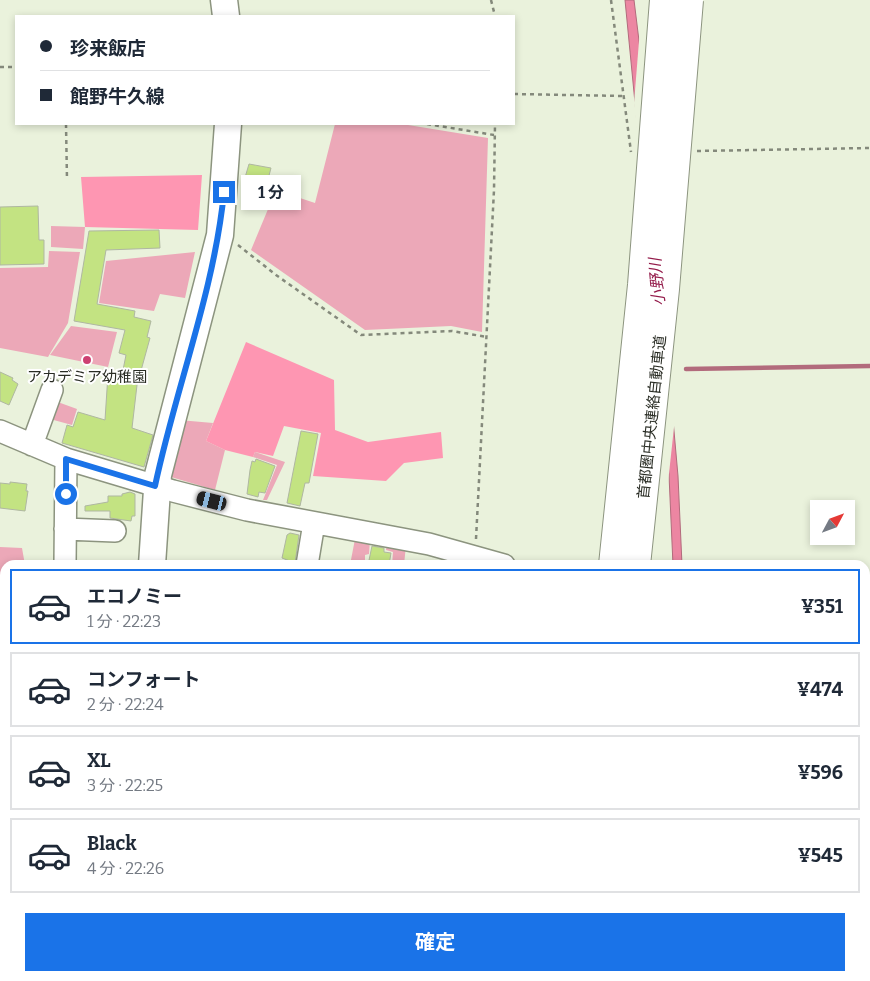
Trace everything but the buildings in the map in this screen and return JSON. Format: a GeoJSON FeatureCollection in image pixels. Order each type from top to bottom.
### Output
{"type":"FeatureCollection","features":[{"type":"Feature","properties":{"kind":"highway","name":"首都圏中央連絡自動車道"},"geometry":{"type":"LineString","coordinates":[[614,560],[642,285],[664,0]]}},
{"type":"Feature","properties":{"kind":"highway","name":"首都圏中央連絡自動車道"},"geometry":{"type":"LineString","coordinates":[[637,560],[664,299],[689,0]]}},
{"type":"Feature","properties":{"kind":"main road"},"geometry":{"type":"LineString","coordinates":[[224,0],[226,15]]}},
{"type":"Feature","properties":{"kind":"main road"},"geometry":{"type":"LineString","coordinates":[[152,560],[155,486],[220,231],[228,125]]}},
{"type":"Feature","properties":{"kind":"street"},"geometry":{"type":"LineString","coordinates":[[32,446],[52,390]]}},
{"type":"Feature","properties":{"kind":"street"},"geometry":{"type":"LineString","coordinates":[[0,431],[66,459],[155,486],[247,510],[429,544],[488,560]]}},
{"type":"Feature","properties":{"kind":"street"},"geometry":{"type":"LineString","coordinates":[[65,560],[66,459]]}},
{"type":"Feature","properties":{"kind":"street"},"geometry":{"type":"LineString","coordinates":[[308,560],[314,523]]}},
{"type":"Feature","properties":{"kind":"street"},"geometry":{"type":"LineString","coordinates":[[65,528],[115,531]]}},
{"type":"Feature","properties":{"kind":"path"},"geometry":{"type":"LineString","coordinates":[[491,0],[494,15]]}},
{"type":"Feature","properties":{"kind":"path"},"geometry":{"type":"LineString","coordinates":[[611,0],[630,152]]}},
{"type":"Feature","properties":{"kind":"path"},"geometry":{"type":"LineString","coordinates":[[0,66],[15,67]]}},
{"type":"Feature","properties":{"kind":"path"},"geometry":{"type":"LineString","coordinates":[[515,94],[623,96]]}},
{"type":"Feature","properties":{"kind":"path"},"geometry":{"type":"LineString","coordinates":[[66,125],[67,180]]}},
{"type":"Feature","properties":{"kind":"path"},"geometry":{"type":"LineString","coordinates":[[433,125],[494,135]]}},
{"type":"Feature","properties":{"kind":"path"},"geometry":{"type":"LineString","coordinates":[[473,555],[478,526],[495,125]]}},
{"type":"Feature","properties":{"kind":"path"},"geometry":{"type":"LineString","coordinates":[[697,151],[870,148]]}},
{"type":"Feature","properties":{"kind":"path"},"geometry":{"type":"LineString","coordinates":[[220,231],[276,275],[361,335],[452,331],[487,337]]}},
{"type":"Feature","properties":{"kind":"shaded area"},"geometry":{"type":"Polygon","coordinates":[[[335,125],[408,125],[488,138],[482,332],[451,326],[365,330],[251,250],[276,190],[315,203],[335,125]]]}},
{"type":"Feature","properties":{"kind":"shaded area"},"geometry":{"type":"Polygon","coordinates":[[[202,175],[198,230],[85,227],[81,177],[202,175]]]}},
{"type":"Feature","properties":{"kind":"shaded area"},"geometry":{"type":"Polygon","coordinates":[[[51,226],[85,227],[83,249],[51,247],[51,226]]]}},
{"type":"Feature","properties":{"kind":"shaded area"},"geometry":{"type":"Polygon","coordinates":[[[49,251],[80,252],[68,323],[48,357],[0,348],[0,268],[48,267],[49,251]]]}},
{"type":"Feature","properties":{"kind":"shaded area"},"geometry":{"type":"Polygon","coordinates":[[[195,252],[185,298],[160,294],[154,311],[99,303],[106,261],[195,252]]]}},
{"type":"Feature","properties":{"kind":"shaded area"},"geometry":{"type":"Polygon","coordinates":[[[71,326],[117,332],[108,367],[50,355],[71,326]]]}},
{"type":"Feature","properties":{"kind":"shaded area"},"geometry":{"type":"Polygon","coordinates":[[[246,342],[334,380],[335,430],[368,442],[441,432],[443,458],[404,463],[386,481],[313,476],[321,433],[284,426],[273,456],[255,452],[253,457],[225,450],[206,441],[246,342]]]}},
{"type":"Feature","properties":{"kind":"shaded area"},"geometry":{"type":"Polygon","coordinates":[[[55,401],[77,409],[72,425],[50,419],[55,401]]]}},
{"type":"Feature","properties":{"kind":"shaded area"},"geometry":{"type":"Polygon","coordinates":[[[179,420],[213,423],[206,441],[225,450],[215,490],[171,477],[167,464],[179,420]]]}},
{"type":"Feature","properties":{"kind":"shaded area"},"geometry":{"type":"Polygon","coordinates":[[[255,452],[285,462],[267,500],[263,500],[277,465],[253,457],[255,452]]]}},
{"type":"Feature","properties":{"kind":"shaded area"},"geometry":{"type":"Polygon","coordinates":[[[355,539],[370,540],[369,554],[365,555],[365,560],[351,560],[355,539]]]}},
{"type":"Feature","properties":{"kind":"shaded area"},"geometry":{"type":"Polygon","coordinates":[[[387,543],[406,545],[404,560],[392,560],[393,552],[386,550],[387,543]]]}},
{"type":"Feature","properties":{"kind":"shaded area"},"geometry":{"type":"Polygon","coordinates":[[[0,547],[22,548],[24,560],[0,560],[0,547]]]}},
{"type":"Feature","properties":{"kind":"water","name":"小野川"},"geometry":{"type":"Polygon","coordinates":[[[625,0],[634,0],[640,49],[678,476],[682,560],[673,560],[669,475],[625,0]]]}},
{"type":"Feature","properties":{"kind":"pier"},"geometry":{"type":"Polygon","coordinates":[[[640,29],[675,418],[667,492],[634,103],[640,29]]]}},
{"type":"Feature","properties":{"kind":"waterway"},"geometry":{"type":"LineString","coordinates":[[686,369],[870,366]]}},
{"type":"Feature","properties":{"kind":"place","name":"アカデミア幼稚園"},"geometry":{"type":"Point","coordinates":[87,360]}},
{"type":"Feature","properties":{"kind":"route"},"geometry":{"type":"LineString","coordinates":[[66,494],[66,459],[155,486],[178,391],[220,235],[224,192]]}}]}
